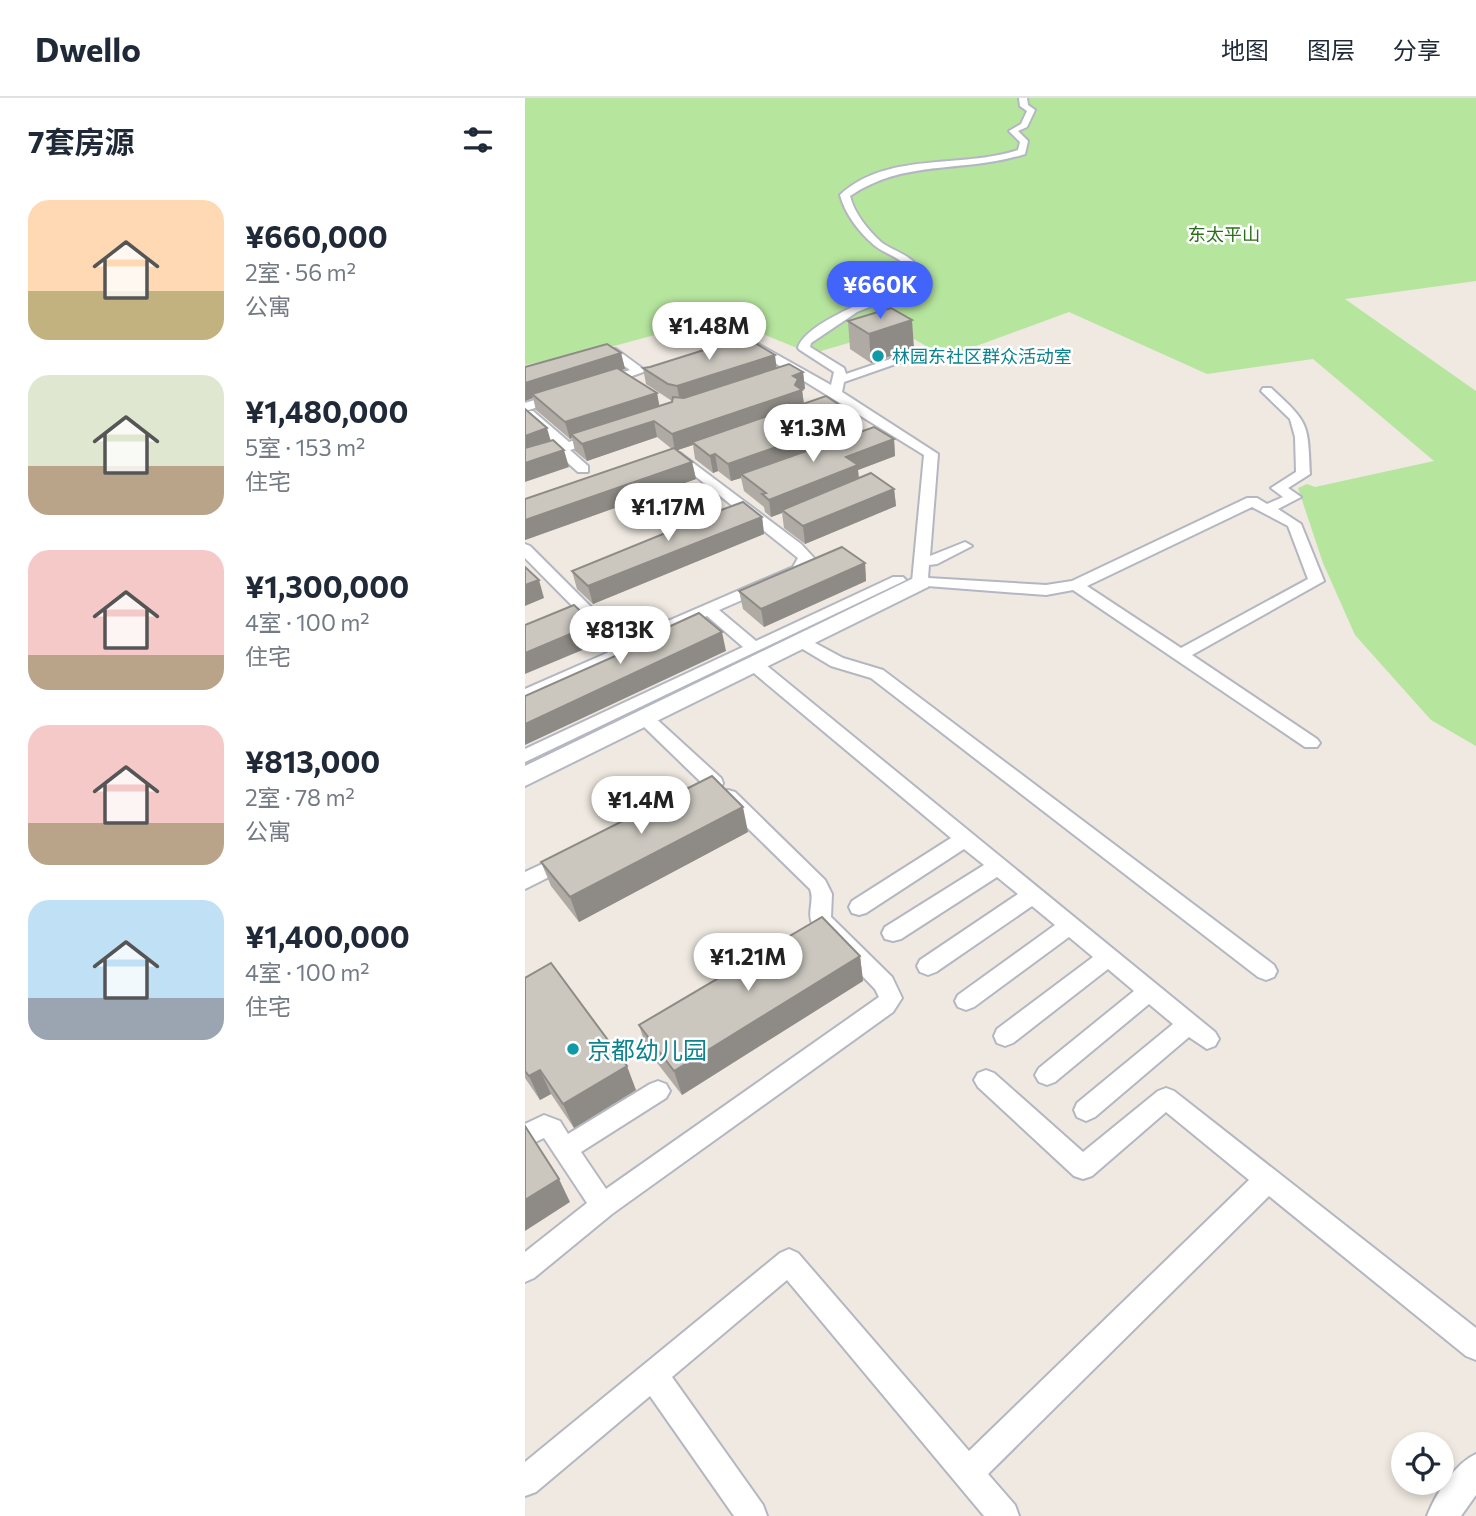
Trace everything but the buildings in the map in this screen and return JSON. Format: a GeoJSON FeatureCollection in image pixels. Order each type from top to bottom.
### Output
{"type":"FeatureCollection","features":[{"type":"Feature","properties":{"kind":"street"},"geometry":{"type":"LineString","coordinates":[[837,387],[840,371],[803,345],[853,310],[910,285],[915,278],[915,271],[906,260],[878,244],[849,210],[845,195],[856,186],[891,170],[983,163],[1022,152],[1024,141],[1013,131],[1024,125],[1031,110],[1024,106],[1023,98]]}},
{"type":"Feature","properties":{"kind":"street"},"geometry":{"type":"LineString","coordinates":[[741,348],[754,344],[792,373],[837,387],[931,454],[923,546],[917,574]]}},
{"type":"Feature","properties":{"kind":"street"},"geometry":{"type":"LineString","coordinates":[[583,469],[526,411],[622,381],[640,371],[612,352],[587,359]]}},
{"type":"Feature","properties":{"kind":"street"},"geometry":{"type":"LineString","coordinates":[[837,387],[921,353]]}},
{"type":"Feature","properties":{"kind":"street"},"geometry":{"type":"LineString","coordinates":[[622,381],[640,389]]}},
{"type":"Feature","properties":{"kind":"street"},"geometry":{"type":"LineString","coordinates":[[1267,391],[1296,418],[1302,437],[1303,474],[1278,488],[1294,497],[1267,509]]}},
{"type":"Feature","properties":{"kind":"street"},"geometry":{"type":"LineString","coordinates":[[525,461],[605,434]]}},
{"type":"Feature","properties":{"kind":"street"},"geometry":{"type":"LineString","coordinates":[[525,696],[613,657],[622,647],[799,570],[805,563],[803,553],[775,523],[748,510],[731,489],[680,457]]}},
{"type":"Feature","properties":{"kind":"street"},"geometry":{"type":"LineString","coordinates":[[525,757],[755,656],[917,574],[1047,590],[1076,585],[1252,501],[1294,524],[1317,580],[1180,655]]}},
{"type":"Feature","properties":{"kind":"street"},"geometry":{"type":"LineString","coordinates":[[725,519],[748,510]]}},
{"type":"Feature","properties":{"kind":"street"},"geometry":{"type":"LineString","coordinates":[[923,546],[959,549]]}},
{"type":"Feature","properties":{"kind":"street"},"geometry":{"type":"LineString","coordinates":[[525,549],[568,583],[579,612],[622,647]]}},
{"type":"Feature","properties":{"kind":"street"},"geometry":{"type":"LineString","coordinates":[[525,777],[646,719],[755,656],[802,641],[959,549]]}},
{"type":"Feature","properties":{"kind":"street"},"geometry":{"type":"LineString","coordinates":[[1076,585],[1311,743]]}},
{"type":"Feature","properties":{"kind":"street"},"geometry":{"type":"LineString","coordinates":[[709,610],[755,656],[965,839],[1198,1031],[1086,1110]]}},
{"type":"Feature","properties":{"kind":"street"},"geometry":{"type":"LineString","coordinates":[[802,641],[837,662],[877,674],[1266,971]]}},
{"type":"Feature","properties":{"kind":"street"},"geometry":{"type":"LineString","coordinates":[[525,1269],[603,1206],[885,1006],[891,998],[884,983],[828,927],[819,913],[822,894],[818,885],[646,719]]}},
{"type":"Feature","properties":{"kind":"street"},"geometry":{"type":"LineString","coordinates":[[690,795],[713,783]]}},
{"type":"Feature","properties":{"kind":"street"},"geometry":{"type":"LineString","coordinates":[[859,907],[965,839]]}},
{"type":"Feature","properties":{"kind":"street"},"geometry":{"type":"LineString","coordinates":[[525,881],[584,850]]}},
{"type":"Feature","properties":{"kind":"street"},"geometry":{"type":"LineString","coordinates":[[893,933],[998,866]]}},
{"type":"Feature","properties":{"kind":"street"},"geometry":{"type":"LineString","coordinates":[[929,966],[1033,894]]}},
{"type":"Feature","properties":{"kind":"street"},"geometry":{"type":"LineString","coordinates":[[966,1001],[1070,925]]}},
{"type":"Feature","properties":{"kind":"street"},"geometry":{"type":"LineString","coordinates":[[805,941],[828,927]]}},
{"type":"Feature","properties":{"kind":"street"},"geometry":{"type":"LineString","coordinates":[[1005,1036],[1108,957]]}},
{"type":"Feature","properties":{"kind":"street"},"geometry":{"type":"LineString","coordinates":[[1047,1075],[1150,991]]}},
{"type":"Feature","properties":{"kind":"street"},"geometry":{"type":"LineString","coordinates":[[986,1080],[1083,1168],[1166,1098],[1476,1346]]}},
{"type":"Feature","properties":{"kind":"street"},"geometry":{"type":"LineString","coordinates":[[565,1149],[658,1091]]}},
{"type":"Feature","properties":{"kind":"street"},"geometry":{"type":"LineString","coordinates":[[525,1136],[544,1126],[551,1129],[603,1206]]}},
{"type":"Feature","properties":{"kind":"street"},"geometry":{"type":"LineString","coordinates":[[968,1473],[1268,1179]]}},
{"type":"Feature","properties":{"kind":"street"},"geometry":{"type":"LineString","coordinates":[[525,1481],[789,1262],[1004,1516]]}},
{"type":"Feature","properties":{"kind":"street"},"geometry":{"type":"LineString","coordinates":[[653,1375],[752,1516]]}},
{"type":"Feature","properties":{"kind":"street"},"geometry":{"type":"LineString","coordinates":[[1441,1516],[1476,1469]]}},
{"type":"Feature","properties":{"kind":"green space","name":"东太平山"},"geometry":{"type":"Polygon","coordinates":[[[525,98],[1476,98],[1476,281],[1345,299],[1476,391],[1476,746],[1431,720],[1355,635],[1323,563],[1298,488],[1307,484],[1315,487],[1434,461],[1313,359],[1207,374],[1069,312],[946,357],[896,329],[821,351],[797,348],[758,332],[673,330],[603,349],[525,365],[525,98]]]}},
{"type":"Feature","properties":{"kind":"place","name":"林园东社区群众活动室"},"geometry":{"type":"Point","coordinates":[878,356]}},
{"type":"Feature","properties":{"kind":"place","name":"京都幼儿园"},"geometry":{"type":"Point","coordinates":[573,1049]}}]}
